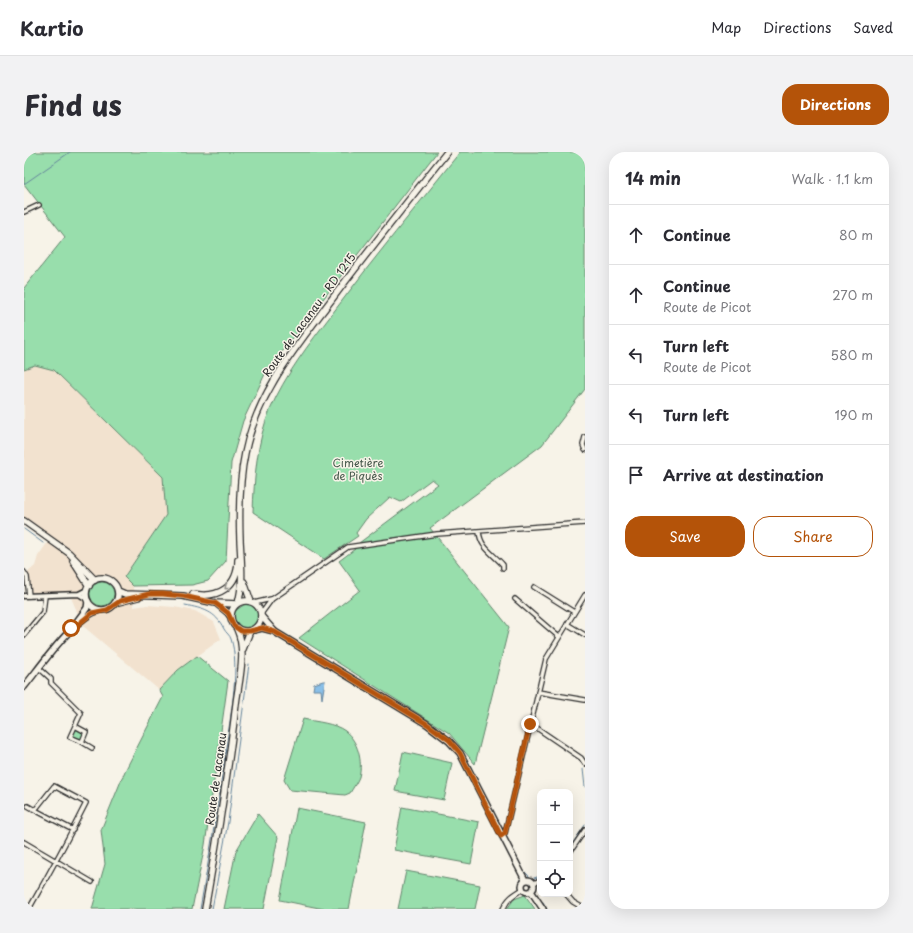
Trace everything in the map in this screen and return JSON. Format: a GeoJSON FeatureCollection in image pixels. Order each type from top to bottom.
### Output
{"type":"FeatureCollection","features":[{"type":"Feature","properties":{"kind":"main road","name":"Route de Lacanau - RD 1215"},"geometry":{"type":"LineString","coordinates":[[240,538],[241,480],[245,453],[252,426],[264,396],[276,374],[306,333],[447,152]]}},
{"type":"Feature","properties":{"kind":"main road"},"geometry":{"type":"LineString","coordinates":[[24,521],[74,558],[95,580]]}},
{"type":"Feature","properties":{"kind":"main road"},"geometry":{"type":"LineString","coordinates":[[231,619],[232,611],[238,604],[242,578],[240,538]]}},
{"type":"Feature","properties":{"kind":"main road"},"geometry":{"type":"LineString","coordinates":[[88,588],[95,580],[103,579],[110,580],[118,590],[125,594],[163,594],[184,592],[207,596],[222,592],[233,581],[237,573],[240,538]]}},
{"type":"Feature","properties":{"kind":"main road"},"geometry":{"type":"LineString","coordinates":[[24,687],[83,614],[88,600],[88,588],[72,560],[50,539]]}},
{"type":"Feature","properties":{"kind":"main road"},"geometry":{"type":"LineString","coordinates":[[242,578],[252,602],[259,607],[262,615],[275,632]]}},
{"type":"Feature","properties":{"kind":"main road"},"geometry":{"type":"LineString","coordinates":[[115,603],[118,590]]}},
{"type":"Feature","properties":{"kind":"main road"},"geometry":{"type":"LineString","coordinates":[[88,600],[94,608],[107,610],[115,603],[149,594]]}},
{"type":"Feature","properties":{"kind":"main road"},"geometry":{"type":"LineString","coordinates":[[163,594],[183,596],[215,603],[238,604],[252,602]]}},
{"type":"Feature","properties":{"kind":"main road"},"geometry":{"type":"LineString","coordinates":[[215,603],[228,613],[238,629],[241,637],[242,652]]}},
{"type":"Feature","properties":{"kind":"main road"},"geometry":{"type":"LineString","coordinates":[[68,633],[92,613],[100,610]]}},
{"type":"Feature","properties":{"kind":"main road"},"geometry":{"type":"LineString","coordinates":[[242,652],[252,630],[260,624],[262,615]]}},
{"type":"Feature","properties":{"kind":"main road"},"geometry":{"type":"LineString","coordinates":[[238,629],[252,630],[262,628],[275,632],[427,724],[449,740],[460,753],[501,836],[525,880]]}},
{"type":"Feature","properties":{"kind":"main road","name":"Route de Lacanau"},"geometry":{"type":"LineString","coordinates":[[204,909],[224,801],[242,652]]}},
{"type":"Feature","properties":{"kind":"main road"},"geometry":{"type":"LineString","coordinates":[[525,880],[529,880],[534,883],[531,891]]}},
{"type":"Feature","properties":{"kind":"main road"},"geometry":{"type":"LineString","coordinates":[[525,880],[522,885],[523,889],[526,892],[531,891]]}},
{"type":"Feature","properties":{"kind":"main road"},"geometry":{"type":"LineString","coordinates":[[531,891],[543,909]]}},
{"type":"Feature","properties":{"kind":"street"},"geometry":{"type":"LineString","coordinates":[[24,212],[39,205]]}},
{"type":"Feature","properties":{"kind":"street"},"geometry":{"type":"LineString","coordinates":[[585,437],[583,445],[585,450]]}},
{"type":"Feature","properties":{"kind":"street"},"geometry":{"type":"LineString","coordinates":[[262,615],[272,599],[348,546],[437,534],[585,523]]}},
{"type":"Feature","properties":{"kind":"street"},"geometry":{"type":"LineString","coordinates":[[479,531],[480,539],[493,556],[503,565],[503,568]]}},
{"type":"Feature","properties":{"kind":"street"},"geometry":{"type":"LineString","coordinates":[[24,572],[27,577],[29,596]]}},
{"type":"Feature","properties":{"kind":"street"},"geometry":{"type":"LineString","coordinates":[[534,587],[574,612]]}},
{"type":"Feature","properties":{"kind":"street"},"geometry":{"type":"LineString","coordinates":[[24,596],[79,594],[88,588]]}},
{"type":"Feature","properties":{"kind":"street"},"geometry":{"type":"LineString","coordinates":[[79,594],[88,600]]}},
{"type":"Feature","properties":{"kind":"street"},"geometry":{"type":"LineString","coordinates":[[501,836],[505,833],[546,659],[585,595]]}},
{"type":"Feature","properties":{"kind":"street"},"geometry":{"type":"LineString","coordinates":[[24,635],[43,612],[45,596]]}},
{"type":"Feature","properties":{"kind":"street"},"geometry":{"type":"LineString","coordinates":[[252,602],[272,599]]}},
{"type":"Feature","properties":{"kind":"street"},"geometry":{"type":"LineString","coordinates":[[515,599],[559,637]]}},
{"type":"Feature","properties":{"kind":"street"},"geometry":{"type":"LineString","coordinates":[[567,624],[585,635]]}},
{"type":"Feature","properties":{"kind":"street"},"geometry":{"type":"LineString","coordinates":[[39,668],[51,679],[51,683],[81,713],[70,737],[92,748]]}},
{"type":"Feature","properties":{"kind":"street"},"geometry":{"type":"LineString","coordinates":[[538,692],[585,700]]}},
{"type":"Feature","properties":{"kind":"street"},"geometry":{"type":"LineString","coordinates":[[530,724],[583,757],[585,764]]}},
{"type":"Feature","properties":{"kind":"street"},"geometry":{"type":"LineString","coordinates":[[75,726],[86,732],[82,742]]}},
{"type":"Feature","properties":{"kind":"street"},"geometry":{"type":"LineString","coordinates":[[35,810],[54,786],[91,805]]}},
{"type":"Feature","properties":{"kind":"street"},"geometry":{"type":"LineString","coordinates":[[24,907],[28,909],[73,830],[86,803]]}},
{"type":"Feature","properties":{"kind":"street"},"geometry":{"type":"LineString","coordinates":[[28,806],[73,830]]}},
{"type":"Feature","properties":{"kind":"street"},"geometry":{"type":"LineString","coordinates":[[573,848],[585,830]]}},
{"type":"Feature","properties":{"kind":"street"},"geometry":{"type":"LineString","coordinates":[[24,842],[92,882]]}},
{"type":"Feature","properties":{"kind":"street"},"geometry":{"type":"LineString","coordinates":[[503,909],[507,900],[512,895],[523,889]]}},
{"type":"Feature","properties":{"kind":"street"},"geometry":{"type":"LineString","coordinates":[[569,897],[573,902],[585,909]]}},
{"type":"Feature","properties":{"kind":"shaded area"},"geometry":{"type":"Polygon","coordinates":[[[35,365],[54,370],[163,477],[166,515],[124,577],[133,586],[134,607],[147,605],[174,607],[195,611],[214,622],[221,639],[178,670],[159,690],[83,626],[70,595],[29,596],[26,574],[35,566],[38,556],[50,539],[24,521],[24,369],[35,365]]]}},
{"type":"Feature","properties":{"kind":"green space"},"geometry":{"type":"Polygon","coordinates":[[[24,152],[437,152],[265,374],[243,421],[231,463],[226,561],[208,581],[192,585],[133,586],[124,577],[166,515],[163,477],[54,370],[35,365],[24,369],[24,288],[65,237],[24,184],[24,152]]]}},
{"type":"Feature","properties":{"kind":"green space","name":"Cimetière de Piquès"},"geometry":{"type":"Polygon","coordinates":[[[460,152],[585,152],[585,389],[542,445],[430,528],[509,627],[475,764],[449,733],[299,638],[360,590],[339,561],[355,549],[359,543],[438,484],[432,479],[401,502],[390,497],[366,519],[356,533],[358,536],[324,559],[253,512],[255,473],[262,434],[270,410],[283,384],[306,348],[379,253],[460,152]]]}},
{"type":"Feature","properties":{"kind":"green space"},"geometry":{"type":"Polygon","coordinates":[[[102,582],[110,586],[114,594],[110,602],[102,606],[94,602],[90,594],[94,586],[102,582]]]}},
{"type":"Feature","properties":{"kind":"green space"},"geometry":{"type":"Polygon","coordinates":[[[245,604],[253,605],[258,610],[257,617],[259,619],[254,626],[247,629],[242,628],[234,619],[235,611],[245,604]]]}},
{"type":"Feature","properties":{"kind":"green space"},"geometry":{"type":"Polygon","coordinates":[[[197,656],[228,681],[205,845],[192,909],[92,909],[105,864],[101,830],[125,771],[163,697],[159,690],[178,670],[197,656]]]}},
{"type":"Feature","properties":{"kind":"green space"},"geometry":{"type":"Polygon","coordinates":[[[303,719],[341,728],[353,740],[360,758],[360,771],[359,777],[350,793],[345,795],[290,790],[284,780],[303,719]]]}},
{"type":"Feature","properties":{"kind":"green space"},"geometry":{"type":"Polygon","coordinates":[[[76,729],[83,732],[84,735],[79,740],[72,735],[76,729]]]}},
{"type":"Feature","properties":{"kind":"green space"},"geometry":{"type":"Polygon","coordinates":[[[403,752],[452,763],[444,800],[395,791],[403,752]]]}},
{"type":"Feature","properties":{"kind":"green space"},"geometry":{"type":"Polygon","coordinates":[[[402,807],[479,822],[471,864],[394,850],[402,807]]]}},
{"type":"Feature","properties":{"kind":"green space"},"geometry":{"type":"Polygon","coordinates":[[[297,808],[366,822],[349,909],[324,909],[280,900],[297,808]]]}},
{"type":"Feature","properties":{"kind":"green space"},"geometry":{"type":"Polygon","coordinates":[[[258,814],[278,837],[264,909],[224,909],[236,851],[258,814]]]}},
{"type":"Feature","properties":{"kind":"green space"},"geometry":{"type":"Polygon","coordinates":[[[406,871],[480,885],[475,909],[398,909],[406,871]]]}},
{"type":"Feature","properties":{"kind":"green space"},"geometry":{"type":"Polygon","coordinates":[[[525,895],[535,909],[507,909],[514,899],[525,895]]]}},
{"type":"Feature","properties":{"kind":"water"},"geometry":{"type":"Polygon","coordinates":[[[325,681],[322,699],[321,690],[313,690],[314,684],[325,681]]]}},
{"type":"Feature","properties":{"kind":"waterway"},"geometry":{"type":"LineString","coordinates":[[24,184],[70,152]]}},
{"type":"Feature","properties":{"kind":"waterway"},"geometry":{"type":"LineString","coordinates":[[24,529],[43,543]]}},
{"type":"Feature","properties":{"kind":"waterway"},"geometry":{"type":"LineString","coordinates":[[185,605],[208,612],[217,618],[230,638],[234,650],[235,662],[231,717],[200,909]]}},
{"type":"Feature","properties":{"kind":"waterway"},"geometry":{"type":"LineString","coordinates":[[212,909],[228,822],[249,664]]}},
{"type":"Feature","properties":{"kind":"waterway"},"geometry":{"type":"LineString","coordinates":[[583,769],[585,787]]}},
{"type":"Feature","properties":{"kind":"waterway"},"geometry":{"type":"LineString","coordinates":[[573,843],[585,825]]}},
{"type":"Feature","properties":{"kind":"waterway"},"geometry":{"type":"LineString","coordinates":[[523,870],[530,877]]}},
{"type":"Feature","properties":{"kind":"waterway"},"geometry":{"type":"LineString","coordinates":[[543,902],[547,909]]}},
{"type":"Feature","properties":{"kind":"route"},"geometry":{"type":"LineString","coordinates":[[71,628],[68,633],[92,613],[100,610],[107,610],[115,603],[125,599],[149,594],[163,594],[183,596],[215,603],[228,613],[234,626],[241,631],[246,632],[262,628],[275,632],[427,724],[449,740],[460,753],[501,836],[505,833],[530,724]]}}]}
